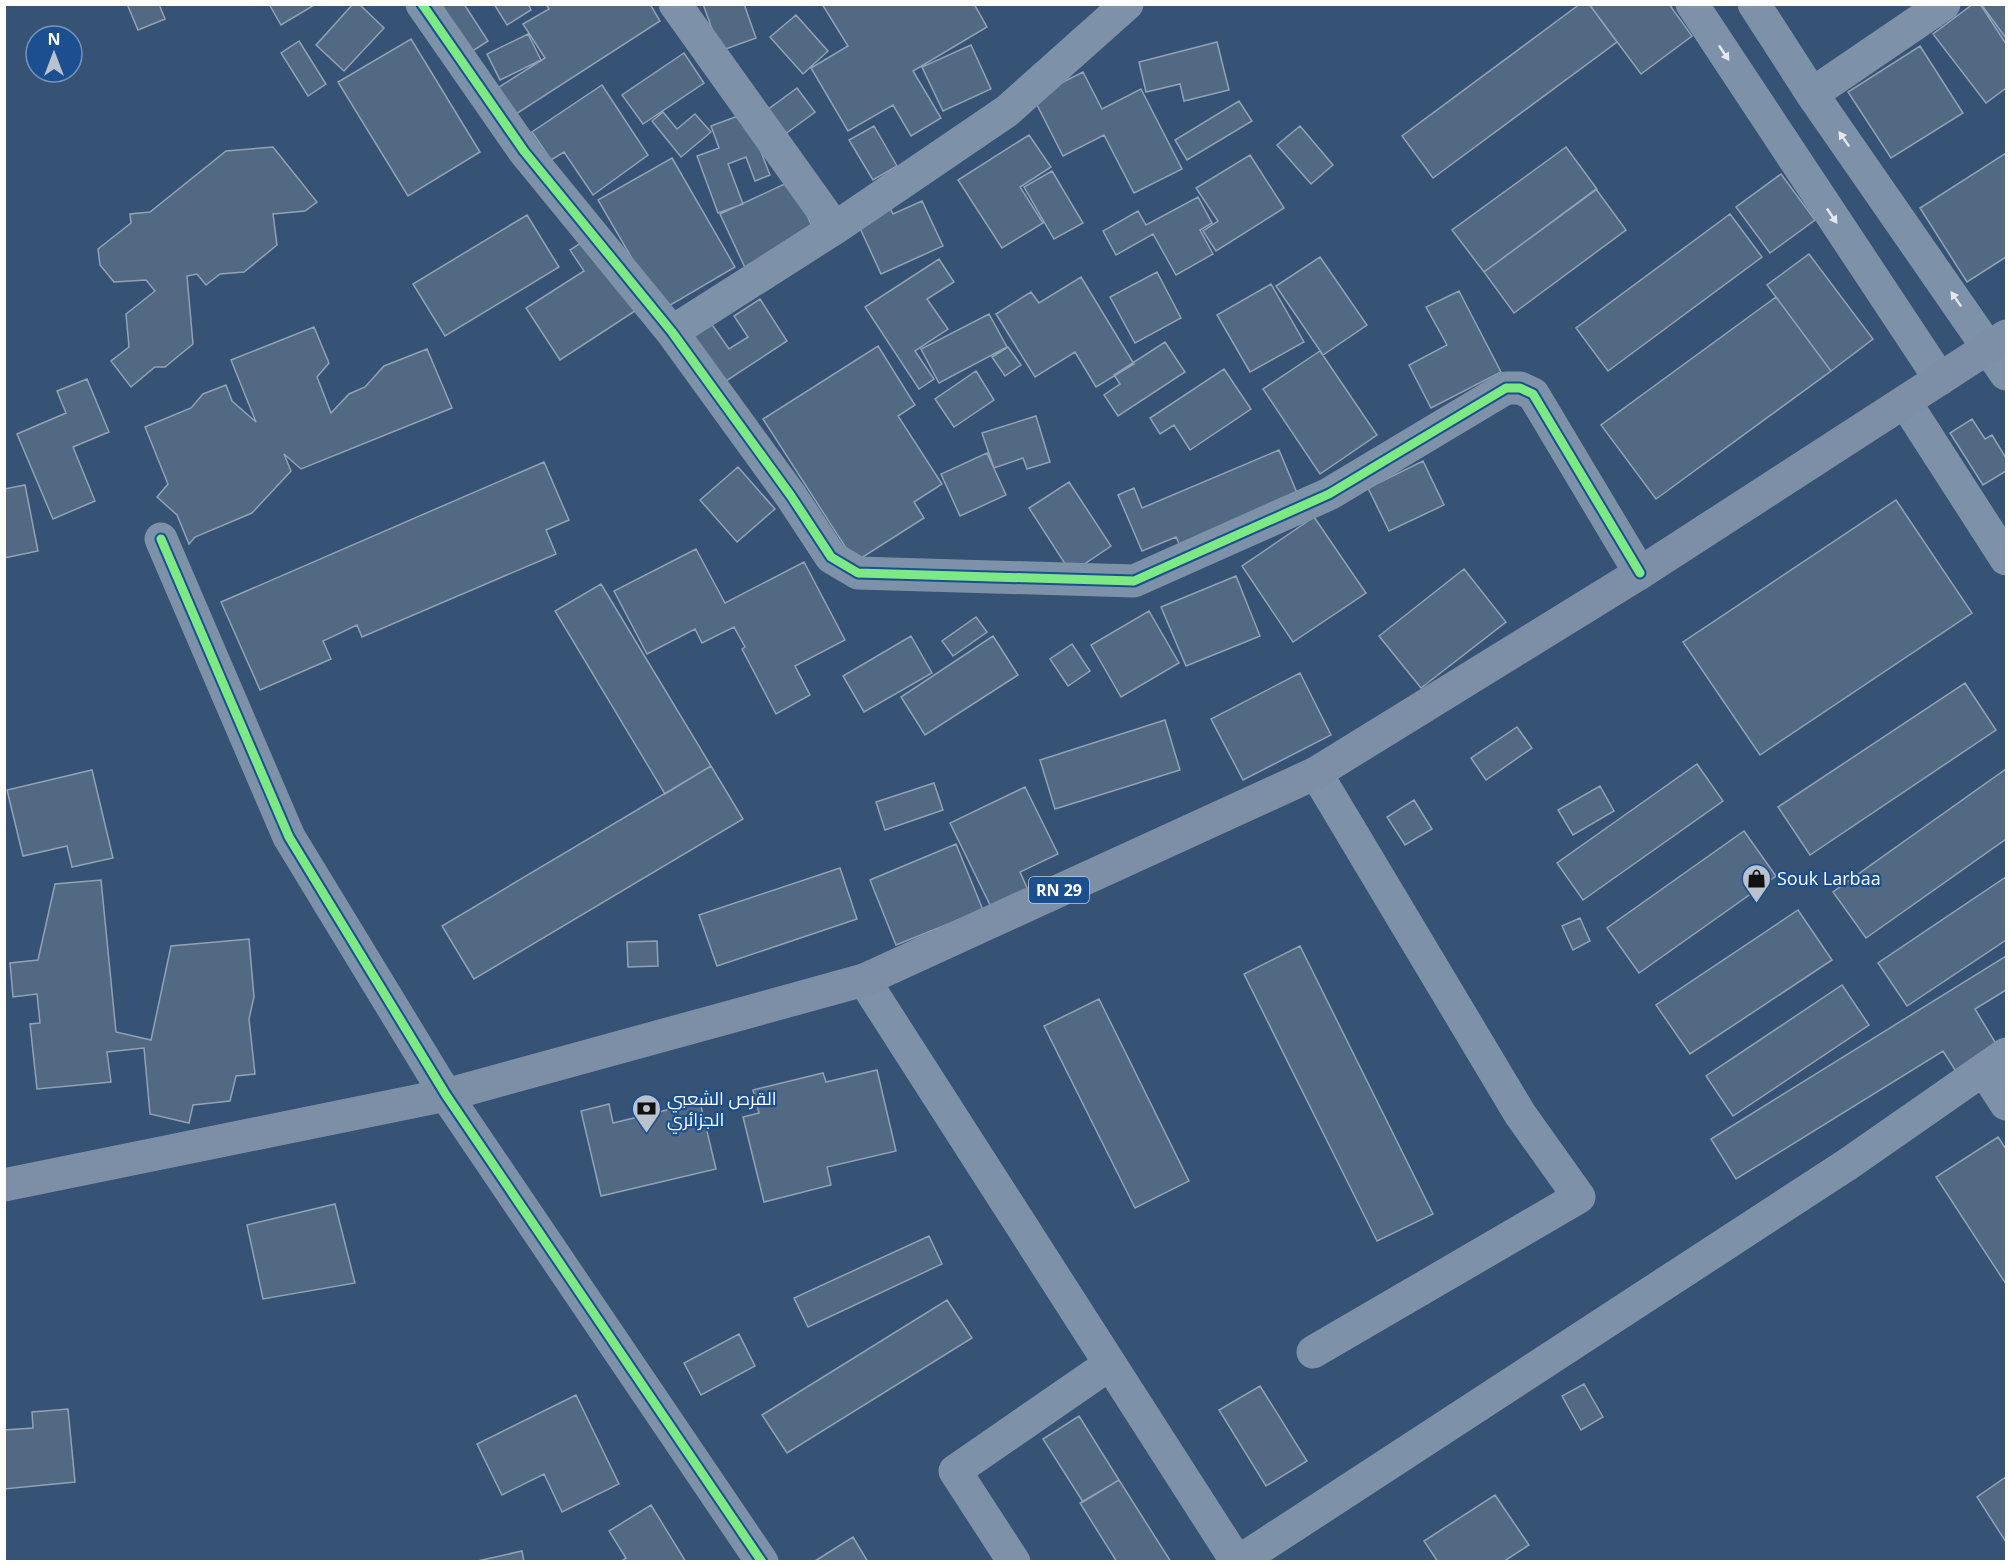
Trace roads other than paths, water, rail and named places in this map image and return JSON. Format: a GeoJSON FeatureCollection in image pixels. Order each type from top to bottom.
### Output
{"type":"FeatureCollection","features":[{"type":"Feature","properties":{"kind":"main road","name":"RN 29"},"geometry":{"type":"LineString","coordinates":[[4,1185],[446,1095],[864,980],[1316,773],[1640,573],[1998,341]]}},
{"type":"Feature","properties":{"kind":"street"},"geometry":{"type":"LineString","coordinates":[[422,4],[524,151],[672,332],[791,496],[831,557],[858,573],[1134,581],[1329,494],[1506,388],[1520,388],[1533,394],[1640,573]]}},
{"type":"Feature","properties":{"kind":"street"},"geometry":{"type":"LineString","coordinates":[[675,4],[834,228]]}},
{"type":"Feature","properties":{"kind":"street"},"geometry":{"type":"LineString","coordinates":[[672,332],[834,228],[1007,111],[1127,4]]}},
{"type":"Feature","properties":{"kind":"street"},"geometry":{"type":"LineString","coordinates":[[1692,4],[1940,379]]}},
{"type":"Feature","properties":{"kind":"street"},"geometry":{"type":"LineString","coordinates":[[1754,4],[1812,94],[1998,341],[2007,374]]}},
{"type":"Feature","properties":{"kind":"street"},"geometry":{"type":"LineString","coordinates":[[1812,94],[1944,4]]}},
{"type":"Feature","properties":{"kind":"street"},"geometry":{"type":"LineString","coordinates":[[1905,402],[2007,559]]}},
{"type":"Feature","properties":{"kind":"street"},"geometry":{"type":"LineString","coordinates":[[161,539],[289,837],[446,1095],[762,1562]]}},
{"type":"Feature","properties":{"kind":"street"},"geometry":{"type":"LineString","coordinates":[[1313,1352],[1579,1197],[1520,1114],[1316,773]]}},
{"type":"Feature","properties":{"kind":"street"},"geometry":{"type":"LineString","coordinates":[[864,980],[1238,1562],[1848,1164],[1996,1062],[2007,1104]]}},
{"type":"Feature","properties":{"kind":"street"},"geometry":{"type":"LineString","coordinates":[[1014,1562],[955,1471],[1110,1364]]}},
{"type":"Feature","properties":{"kind":"place","name":"Souk Larbaa"},"geometry":{"type":"Point","coordinates":[1756,904]}},
{"type":"Feature","properties":{"kind":"place","name":"القرص الشعبي الجزائري"},"geometry":{"type":"Point","coordinates":[646,1134]}}]}
